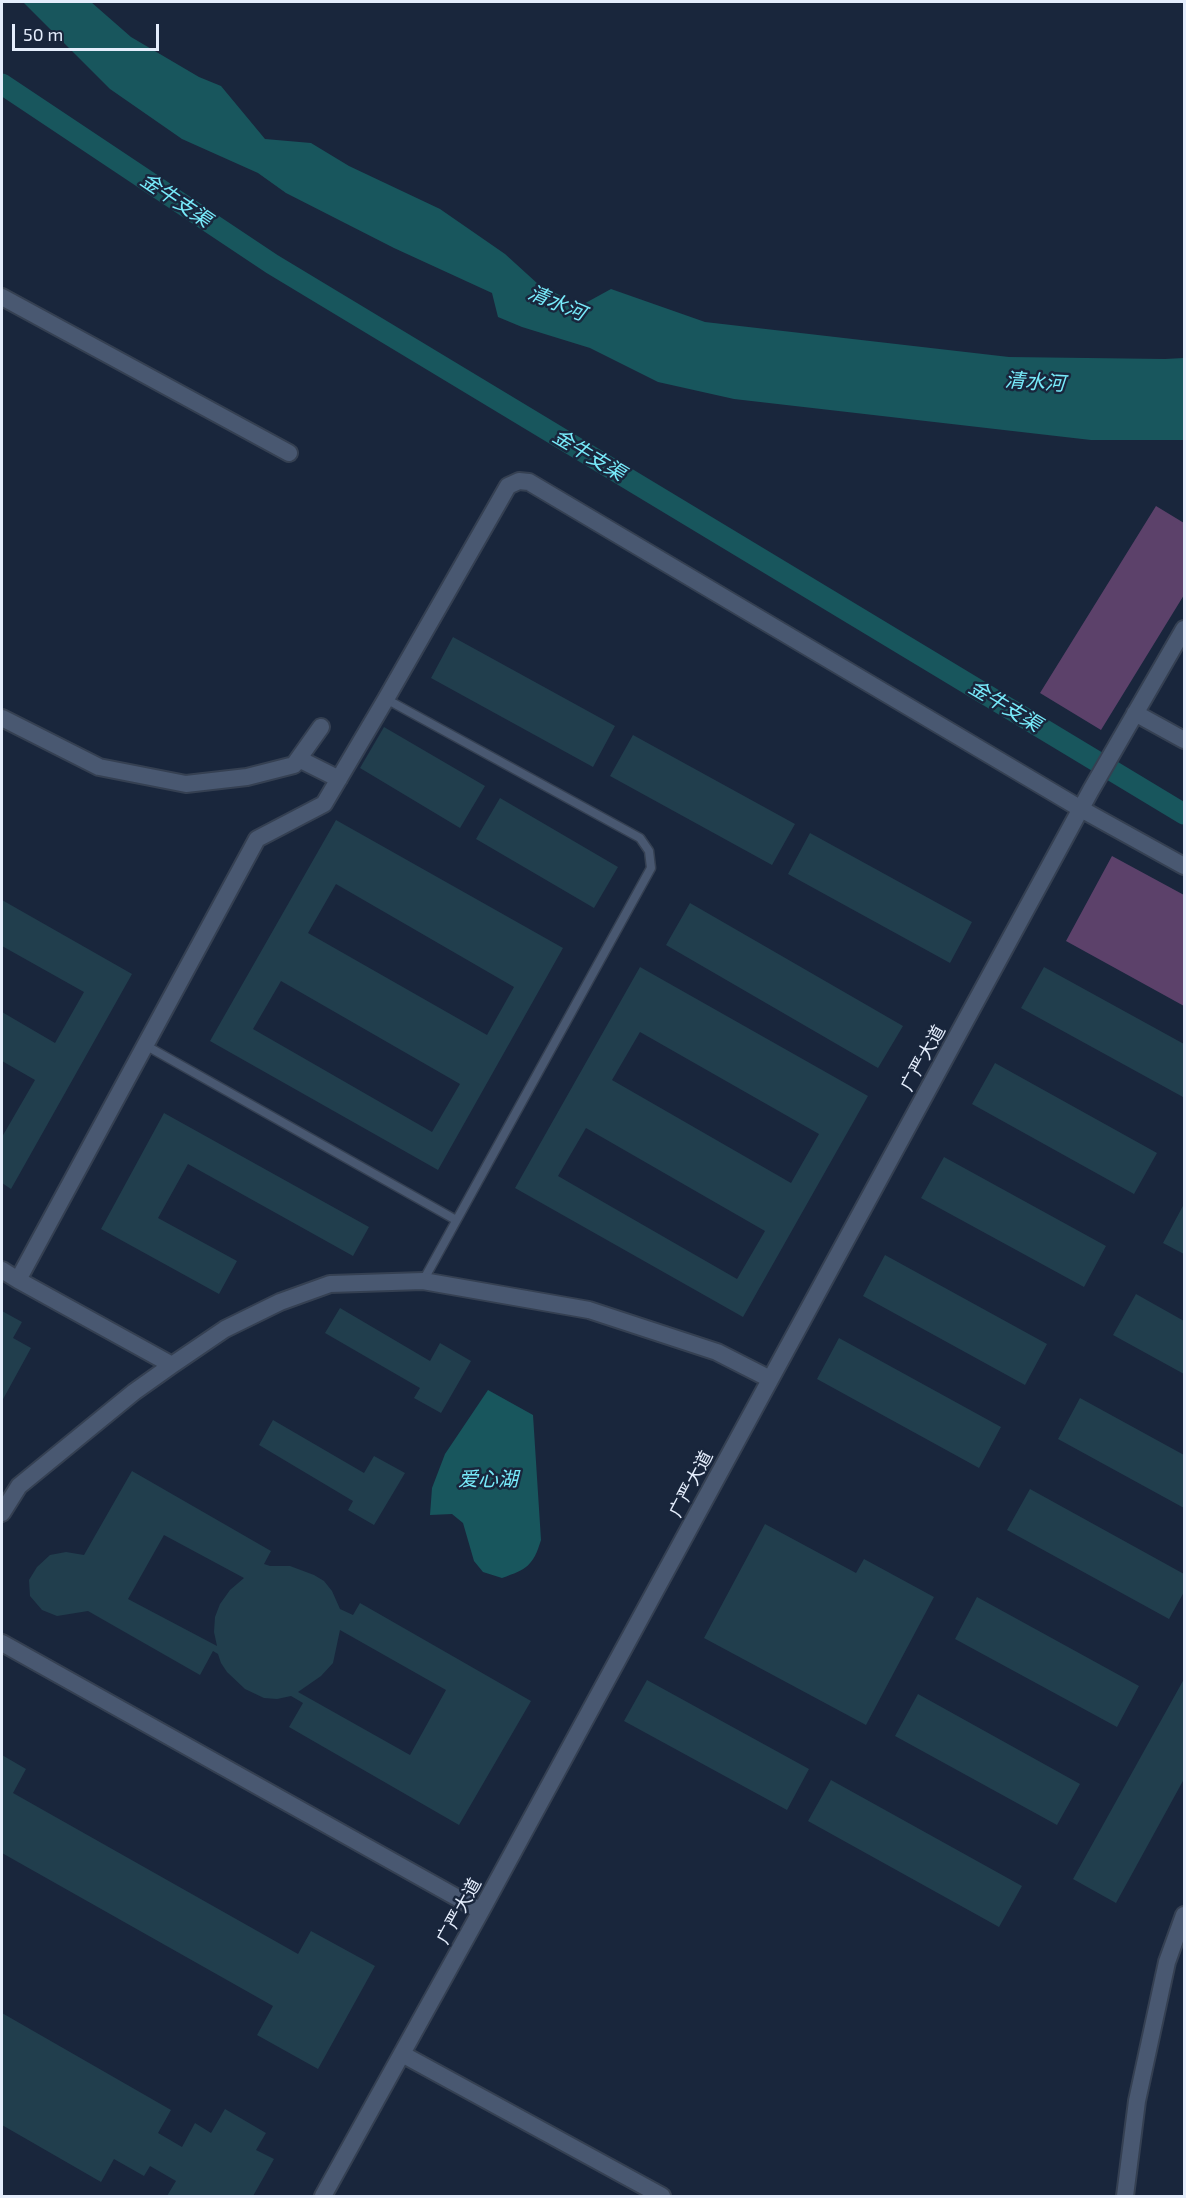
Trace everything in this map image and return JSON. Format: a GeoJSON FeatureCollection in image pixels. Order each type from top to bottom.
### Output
{"type":"FeatureCollection","features":[{"type":"Feature","properties":{"kind":"street"},"geometry":{"type":"LineString","coordinates":[[2,297],[289,453]]}},
{"type":"Feature","properties":{"kind":"street"},"geometry":{"type":"LineString","coordinates":[[18,1280],[257,839],[324,804],[508,486],[519,481],[529,482],[1081,809],[1185,866]]}},
{"type":"Feature","properties":{"kind":"street","name":"广严大道"},"geometry":{"type":"LineString","coordinates":[[323,2196],[482,1911],[1091,790],[1185,629]]}},
{"type":"Feature","properties":{"kind":"street"},"geometry":{"type":"LineString","coordinates":[[1136,713],[1185,740]]}},
{"type":"Feature","properties":{"kind":"street"},"geometry":{"type":"LineString","coordinates":[[2,718],[99,767],[186,784],[247,777],[294,765],[321,727]]}},
{"type":"Feature","properties":{"kind":"street"},"geometry":{"type":"LineString","coordinates":[[298,759],[339,779]]}},
{"type":"Feature","properties":{"kind":"street"},"geometry":{"type":"LineString","coordinates":[[2,1270],[172,1365]]}},
{"type":"Feature","properties":{"kind":"street"},"geometry":{"type":"LineString","coordinates":[[2,1513],[18,1486],[134,1392],[172,1365],[225,1329],[280,1302],[330,1284],[423,1281],[589,1310],[717,1352],[770,1378]]}},
{"type":"Feature","properties":{"kind":"street"},"geometry":{"type":"LineString","coordinates":[[2,1643],[482,1911]]}},
{"type":"Feature","properties":{"kind":"street"},"geometry":{"type":"LineString","coordinates":[[1125,2196],[1137,2101],[1167,1962],[1185,1915]]}},
{"type":"Feature","properties":{"kind":"street"},"geometry":{"type":"LineString","coordinates":[[402,2054],[662,2196]]}},
{"type":"Feature","properties":{"kind":"lane"},"geometry":{"type":"LineString","coordinates":[[386,699],[640,838],[649,851],[651,868],[423,1281]]}},
{"type":"Feature","properties":{"kind":"lane"},"geometry":{"type":"LineString","coordinates":[[145,1045],[456,1220]]}},
{"type":"Feature","properties":{"kind":"shaded area"},"geometry":{"type":"Polygon","coordinates":[[[1156,506],[1184,523],[1184,595],[1101,730],[1040,693],[1156,506]]]}},
{"type":"Feature","properties":{"kind":"shaded area"},"geometry":{"type":"Polygon","coordinates":[[[1112,856],[1184,895],[1184,1006],[1066,941],[1112,856]]]}},
{"type":"Feature","properties":{"kind":"water","name":"清水河"},"geometry":{"type":"Polygon","coordinates":[[[23,2],[91,2],[131,37],[199,77],[221,86],[265,139],[311,143],[349,166],[440,209],[505,254],[538,284],[580,306],[611,289],[705,322],[1009,357],[1184,358],[1184,440],[1091,440],[734,399],[658,382],[590,348],[522,327],[498,317],[492,293],[394,248],[286,193],[258,173],[182,139],[110,89],[23,2]]]}},
{"type":"Feature","properties":{"kind":"water","name":"爱心湖"},"geometry":{"type":"Polygon","coordinates":[[[488,1390],[533,1415],[541,1540],[535,1556],[528,1565],[502,1578],[483,1572],[474,1561],[463,1523],[452,1514],[430,1515],[432,1488],[445,1454],[488,1390]]]}},
{"type":"Feature","properties":{"kind":"building"},"geometry":{"type":"Polygon","coordinates":[[[453,637],[615,726],[593,767],[431,678],[453,637]]]}},
{"type":"Feature","properties":{"kind":"building"},"geometry":{"type":"Polygon","coordinates":[[[384,727],[485,786],[460,828],[360,768],[384,727]]]}},
{"type":"Feature","properties":{"kind":"building"},"geometry":{"type":"Polygon","coordinates":[[[633,735],[795,824],[772,865],[610,776],[633,735]]]}},
{"type":"Feature","properties":{"kind":"building"},"geometry":{"type":"Polygon","coordinates":[[[500,798],[618,867],[594,908],[476,839],[500,798]]]}},
{"type":"Feature","properties":{"kind":"building"},"geometry":{"type":"Polygon","coordinates":[[[336,820],[563,948],[438,1170],[210,1041],[336,820]],[[336,884],[308,933],[487,1035],[514,987],[336,884]],[[281,981],[253,1029],[432,1132],[460,1084],[281,981]]]}},
{"type":"Feature","properties":{"kind":"building"},"geometry":{"type":"Polygon","coordinates":[[[810,833],[972,922],[950,963],[788,874],[810,833]]]}},
{"type":"Feature","properties":{"kind":"building"},"geometry":{"type":"Polygon","coordinates":[[[2,900],[132,974],[11,1189],[2,1183],[2,1137],[35,1080],[2,1061],[2,1012],[55,1043],[84,992],[2,946],[2,900]]]}},
{"type":"Feature","properties":{"kind":"building"},"geometry":{"type":"Polygon","coordinates":[[[690,903],[903,1026],[878,1068],[666,945],[690,903]]]}},
{"type":"Feature","properties":{"kind":"building"},"geometry":{"type":"Polygon","coordinates":[[[640,967],[868,1096],[743,1317],[515,1188],[640,967]],[[640,1032],[612,1080],[791,1183],[819,1134],[640,1032]],[[586,1128],[558,1176],[737,1279],[765,1231],[586,1128]]]}},
{"type":"Feature","properties":{"kind":"building"},"geometry":{"type":"Polygon","coordinates":[[[1044,967],[1184,1044],[1183,1097],[1021,1008],[1044,967]]]}},
{"type":"Feature","properties":{"kind":"building"},"geometry":{"type":"Polygon","coordinates":[[[995,1063],[1157,1153],[1134,1194],[972,1104],[995,1063]]]}},
{"type":"Feature","properties":{"kind":"building"},"geometry":{"type":"Polygon","coordinates":[[[164,1113],[369,1227],[353,1256],[188,1164],[158,1218],[237,1261],[219,1294],[101,1229],[164,1113]]]}},
{"type":"Feature","properties":{"kind":"building"},"geometry":{"type":"Polygon","coordinates":[[[944,1157],[1106,1246],[1084,1287],[921,1198],[944,1157]]]}},
{"type":"Feature","properties":{"kind":"building"},"geometry":{"type":"Polygon","coordinates":[[[1184,1204],[1184,1254],[1163,1243],[1184,1204]]]}},
{"type":"Feature","properties":{"kind":"building"},"geometry":{"type":"Polygon","coordinates":[[[885,1255],[1047,1344],[1025,1385],[863,1296],[885,1255]]]}},
{"type":"Feature","properties":{"kind":"building"},"geometry":{"type":"Polygon","coordinates":[[[1136,1294],[1184,1321],[1184,1374],[1113,1335],[1136,1294]]]}},
{"type":"Feature","properties":{"kind":"building"},"geometry":{"type":"Polygon","coordinates":[[[340,1308],[430,1361],[440,1343],[471,1361],[441,1413],[414,1398],[420,1388],[325,1333],[340,1308]]]}},
{"type":"Feature","properties":{"kind":"building"},"geometry":{"type":"Polygon","coordinates":[[[2,1311],[22,1322],[13,1338],[31,1348],[2,1401],[2,1311]]]}},
{"type":"Feature","properties":{"kind":"building"},"geometry":{"type":"Polygon","coordinates":[[[839,1338],[1001,1427],[979,1468],[817,1379],[839,1338]]]}},
{"type":"Feature","properties":{"kind":"building"},"geometry":{"type":"Polygon","coordinates":[[[1080,1398],[1184,1455],[1184,1508],[1058,1439],[1080,1398]]]}},
{"type":"Feature","properties":{"kind":"building"},"geometry":{"type":"Polygon","coordinates":[[[273,1420],[364,1473],[374,1456],[405,1473],[374,1525],[348,1510],[353,1501],[259,1445],[273,1420]]]}},
{"type":"Feature","properties":{"kind":"building"},"geometry":{"type":"Polygon","coordinates":[[[132,1471],[271,1551],[264,1564],[290,1566],[324,1581],[332,1591],[340,1609],[353,1615],[360,1603],[531,1701],[459,1825],[289,1727],[303,1703],[291,1696],[277,1699],[264,1698],[245,1689],[227,1672],[218,1654],[213,1651],[200,1675],[88,1611],[57,1616],[42,1610],[30,1596],[29,1580],[37,1567],[50,1555],[66,1552],[84,1555],[132,1471]],[[164,1535],[128,1599],[217,1646],[214,1632],[215,1617],[220,1604],[230,1590],[244,1578],[164,1535]],[[340,1630],[333,1663],[321,1676],[298,1692],[410,1755],[446,1690],[340,1630]]]}},
{"type":"Feature","properties":{"kind":"building"},"geometry":{"type":"Polygon","coordinates":[[[1030,1489],[1184,1574],[1184,1592],[1169,1619],[1007,1530],[1030,1489]]]}},
{"type":"Feature","properties":{"kind":"building"},"geometry":{"type":"Polygon","coordinates":[[[765,1524],[856,1573],[864,1559],[934,1597],[866,1725],[704,1638],[765,1524]]]}},
{"type":"Feature","properties":{"kind":"building"},"geometry":{"type":"Polygon","coordinates":[[[977,1597],[1139,1686],[1117,1727],[955,1639],[977,1597]]]}},
{"type":"Feature","properties":{"kind":"building"},"geometry":{"type":"Polygon","coordinates":[[[1184,1679],[1184,1779],[1116,1903],[1073,1879],[1184,1679]]]}},
{"type":"Feature","properties":{"kind":"building"},"geometry":{"type":"Polygon","coordinates":[[[647,1680],[809,1769],[787,1810],[624,1721],[647,1680]]]}},
{"type":"Feature","properties":{"kind":"building"},"geometry":{"type":"Polygon","coordinates":[[[918,1694],[1080,1784],[1057,1825],[895,1736],[918,1694]]]}},
{"type":"Feature","properties":{"kind":"building"},"geometry":{"type":"Polygon","coordinates":[[[2,1755],[26,1769],[13,1793],[298,1954],[311,1931],[375,1966],[318,2069],[257,2035],[273,2006],[2,1853],[2,1755]]]}},
{"type":"Feature","properties":{"kind":"building"},"geometry":{"type":"Polygon","coordinates":[[[831,1780],[1022,1886],[999,1927],[808,1821],[831,1780]]]}},
{"type":"Feature","properties":{"kind":"building"},"geometry":{"type":"Polygon","coordinates":[[[2,2013],[171,2110],[158,2133],[182,2147],[195,2123],[211,2133],[225,2109],[266,2133],[256,2150],[274,2159],[253,2196],[167,2196],[176,2181],[150,2166],[144,2176],[114,2159],[101,2182],[2,2125],[2,2013]]]}},
{"type":"Feature","properties":{"kind":"waterway","name":"金牛支渠"},"geometry":{"type":"LineString","coordinates":[[2,84],[272,264],[1184,814]]}}]}
